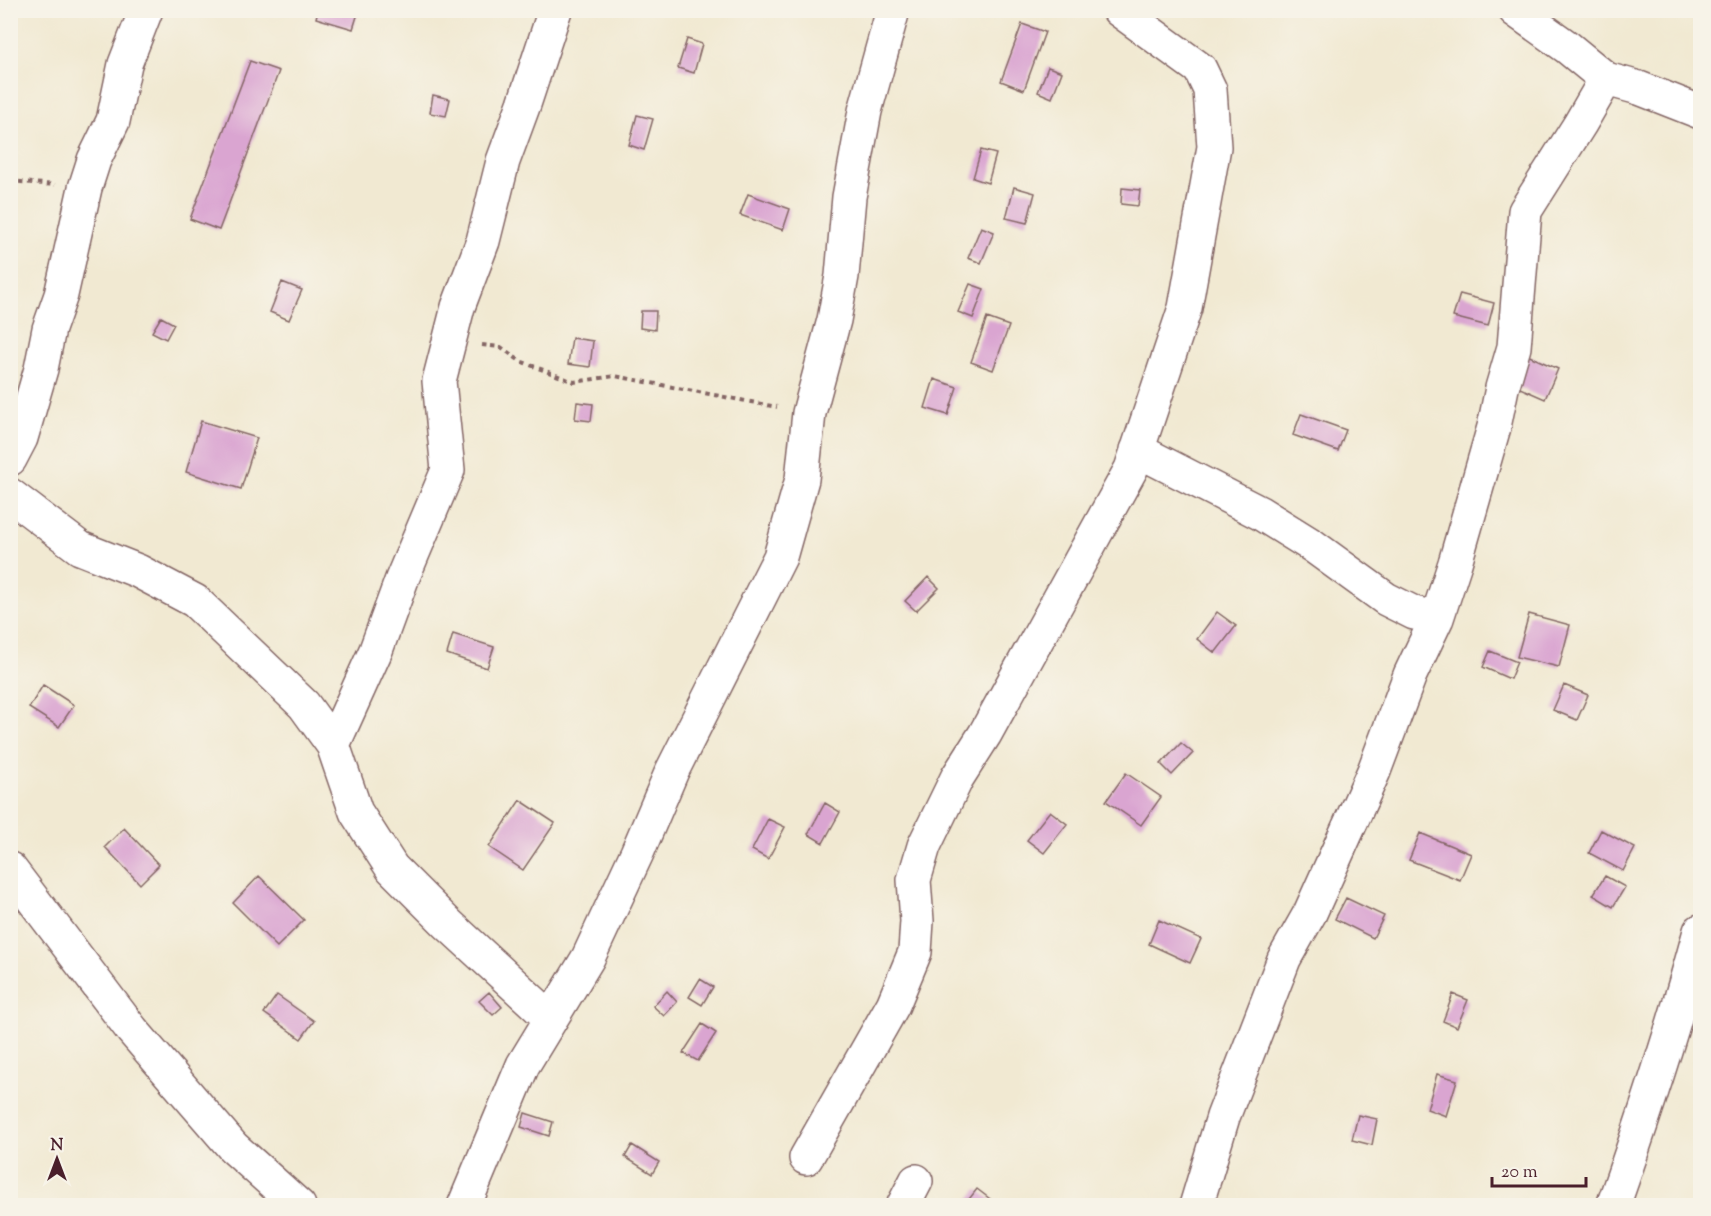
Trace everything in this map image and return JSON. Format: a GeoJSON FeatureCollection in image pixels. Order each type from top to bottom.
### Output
{"type":"FeatureCollection","features":[{"type":"Feature","properties":{"kind":"street"},"geometry":{"type":"LineString","coordinates":[[10,459],[21,438],[41,369],[49,329],[61,295],[85,188],[94,160],[113,122],[125,64],[146,10]]}},
{"type":"Feature","properties":{"kind":"street"},"geometry":{"type":"LineString","coordinates":[[333,745],[376,650],[402,579],[448,471],[439,381],[448,341],[483,241],[503,162],[525,104],[555,10]]}},
{"type":"Feature","properties":{"kind":"street"},"geometry":{"type":"LineString","coordinates":[[464,1206],[524,1065],[550,1018],[588,958],[672,771],[780,557],[802,479],[809,413],[834,320],[842,276],[849,197],[864,111],[893,10]]}},
{"type":"Feature","properties":{"kind":"street"},"geometry":{"type":"LineString","coordinates":[[1515,10],[1567,47],[1606,79],[1640,88],[1701,112]]}},
{"type":"Feature","properties":{"kind":"street"},"geometry":{"type":"LineString","coordinates":[[806,1158],[893,1005],[915,952],[917,921],[914,880],[924,846],[957,778],[985,734],[1131,470],[1185,308],[1214,147],[1210,90],[1200,69],[1123,11]]}},
{"type":"Feature","properties":{"kind":"street"},"geometry":{"type":"LineString","coordinates":[[1196,1206],[1223,1117],[1284,959],[1310,913],[1374,771],[1410,675],[1437,618],[1477,488],[1514,347],[1525,211],[1606,79]]}},
{"type":"Feature","properties":{"kind":"street"},"geometry":{"type":"LineString","coordinates":[[1137,450],[1260,513],[1313,546],[1386,600],[1414,613],[1437,618]]}},
{"type":"Feature","properties":{"kind":"street"},"geometry":{"type":"LineString","coordinates":[[10,495],[80,548],[138,571],[195,600],[304,705],[333,745],[356,812],[392,868],[447,923],[550,1018]]}},
{"type":"Feature","properties":{"kind":"street"},"geometry":{"type":"LineString","coordinates":[[10,869],[140,1039],[233,1147],[299,1206]]}},
{"type":"Feature","properties":{"kind":"street"},"geometry":{"type":"LineString","coordinates":[[1613,1206],[1644,1117],[1701,931]]}},
{"type":"Feature","properties":{"kind":"path"},"geometry":{"type":"LineString","coordinates":[[10,181],[85,188]]}},
{"type":"Feature","properties":{"kind":"path"},"geometry":{"type":"LineString","coordinates":[[448,341],[501,347],[520,361],[574,382],[615,376],[809,413]]}},
{"type":"Feature","properties":{"kind":"building"},"geometry":{"type":"Polygon","coordinates":[[[318,10],[359,10],[353,29],[316,18],[318,10]]]}},
{"type":"Feature","properties":{"kind":"building"},"geometry":{"type":"Polygon","coordinates":[[[1022,24],[1045,32],[1024,90],[1001,81],[1022,24]]]}},
{"type":"Feature","properties":{"kind":"building"},"geometry":{"type":"Polygon","coordinates":[[[687,39],[702,44],[694,73],[678,68],[687,39]]]}},
{"type":"Feature","properties":{"kind":"building"},"geometry":{"type":"Polygon","coordinates":[[[250,61],[279,71],[219,230],[190,219],[250,61]]]}},
{"type":"Feature","properties":{"kind":"building"},"geometry":{"type":"Polygon","coordinates":[[[1048,67],[1062,72],[1052,98],[1038,92],[1048,67]]]}},
{"type":"Feature","properties":{"kind":"building"},"geometry":{"type":"Polygon","coordinates":[[[433,95],[450,99],[446,116],[430,113],[433,95]]]}},
{"type":"Feature","properties":{"kind":"building"},"geometry":{"type":"Polygon","coordinates":[[[637,115],[653,119],[644,150],[629,145],[637,115]]]}},
{"type":"Feature","properties":{"kind":"building"},"geometry":{"type":"Polygon","coordinates":[[[981,150],[996,154],[988,183],[973,178],[981,150]]]}},
{"type":"Feature","properties":{"kind":"building"},"geometry":{"type":"Polygon","coordinates":[[[1014,187],[1035,193],[1027,223],[1006,218],[1014,187]]]}},
{"type":"Feature","properties":{"kind":"building"},"geometry":{"type":"Polygon","coordinates":[[[1122,188],[1140,190],[1138,206],[1121,204],[1122,188]]]}},
{"type":"Feature","properties":{"kind":"building"},"geometry":{"type":"Polygon","coordinates":[[[748,194],[790,209],[783,230],[740,215],[748,194]]]}},
{"type":"Feature","properties":{"kind":"building"},"geometry":{"type":"Polygon","coordinates":[[[981,227],[994,232],[981,263],[968,258],[981,227]]]}},
{"type":"Feature","properties":{"kind":"building"},"geometry":{"type":"Polygon","coordinates":[[[282,282],[302,290],[289,320],[270,312],[282,282]]]}},
{"type":"Feature","properties":{"kind":"building"},"geometry":{"type":"Polygon","coordinates":[[[970,284],[984,289],[973,318],[958,312],[970,284]]]}},
{"type":"Feature","properties":{"kind":"building"},"geometry":{"type":"Polygon","coordinates":[[[1460,294],[1494,303],[1488,326],[1453,317],[1460,294]]]}},
{"type":"Feature","properties":{"kind":"building"},"geometry":{"type":"Polygon","coordinates":[[[641,311],[656,311],[655,330],[640,328],[641,311]]]}},
{"type":"Feature","properties":{"kind":"building"},"geometry":{"type":"Polygon","coordinates":[[[161,317],[174,324],[166,339],[152,332],[161,317]]]}},
{"type":"Feature","properties":{"kind":"building"},"geometry":{"type":"Polygon","coordinates":[[[987,318],[1009,326],[993,370],[971,362],[987,318]]]}},
{"type":"Feature","properties":{"kind":"building"},"geometry":{"type":"Polygon","coordinates":[[[572,338],[593,341],[590,367],[568,364],[572,338]]]}},
{"type":"Feature","properties":{"kind":"building"},"geometry":{"type":"Polygon","coordinates":[[[1525,354],[1558,369],[1545,399],[1511,384],[1525,354]]]}},
{"type":"Feature","properties":{"kind":"building"},"geometry":{"type":"Polygon","coordinates":[[[934,379],[957,387],[948,415],[925,408],[934,379]]]}},
{"type":"Feature","properties":{"kind":"building"},"geometry":{"type":"Polygon","coordinates":[[[577,402],[593,404],[591,421],[575,419],[577,402]]]}},
{"type":"Feature","properties":{"kind":"building"},"geometry":{"type":"Polygon","coordinates":[[[1301,414],[1346,430],[1338,451],[1293,435],[1301,414]]]}},
{"type":"Feature","properties":{"kind":"building"},"geometry":{"type":"Polygon","coordinates":[[[201,421],[257,438],[241,489],[186,472],[201,421]]]}},
{"type":"Feature","properties":{"kind":"building"},"geometry":{"type":"Polygon","coordinates":[[[928,577],[939,588],[916,611],[905,601],[928,577]]]}},
{"type":"Feature","properties":{"kind":"building"},"geometry":{"type":"Polygon","coordinates":[[[1217,612],[1236,626],[1215,653],[1197,639],[1217,612]]]}},
{"type":"Feature","properties":{"kind":"building"},"geometry":{"type":"Polygon","coordinates":[[[1529,614],[1570,625],[1559,667],[1517,657],[1529,614]]]}},
{"type":"Feature","properties":{"kind":"building"},"geometry":{"type":"Polygon","coordinates":[[[453,634],[494,647],[487,668],[447,654],[453,634]]]}},
{"type":"Feature","properties":{"kind":"building"},"geometry":{"type":"Polygon","coordinates":[[[1490,651],[1517,662],[1510,679],[1483,667],[1490,651]]]}},
{"type":"Feature","properties":{"kind":"building"},"geometry":{"type":"Polygon","coordinates":[[[43,685],[74,705],[59,727],[29,708],[43,685]]]}},
{"type":"Feature","properties":{"kind":"building"},"geometry":{"type":"Polygon","coordinates":[[[1564,685],[1588,695],[1577,720],[1553,710],[1564,685]]]}},
{"type":"Feature","properties":{"kind":"building"},"geometry":{"type":"Polygon","coordinates":[[[1181,743],[1193,753],[1172,775],[1161,764],[1181,743]]]}},
{"type":"Feature","properties":{"kind":"building"},"geometry":{"type":"Polygon","coordinates":[[[1126,773],[1161,797],[1141,825],[1106,801],[1126,773]]]}},
{"type":"Feature","properties":{"kind":"building"},"geometry":{"type":"Polygon","coordinates":[[[520,800],[555,823],[523,870],[489,847],[520,800]]]}},
{"type":"Feature","properties":{"kind":"building"},"geometry":{"type":"Polygon","coordinates":[[[825,803],[840,812],[823,843],[808,834],[825,803]]]}},
{"type":"Feature","properties":{"kind":"building"},"geometry":{"type":"Polygon","coordinates":[[[1050,811],[1067,824],[1044,853],[1027,840],[1050,811]]]}},
{"type":"Feature","properties":{"kind":"building"},"geometry":{"type":"Polygon","coordinates":[[[768,819],[785,827],[768,859],[752,850],[768,819]]]}},
{"type":"Feature","properties":{"kind":"building"},"geometry":{"type":"Polygon","coordinates":[[[124,828],[159,865],[140,884],[105,847],[124,828]]]}},
{"type":"Feature","properties":{"kind":"building"},"geometry":{"type":"Polygon","coordinates":[[[1601,830],[1635,848],[1623,871],[1589,853],[1601,830]]]}},
{"type":"Feature","properties":{"kind":"building"},"geometry":{"type":"Polygon","coordinates":[[[1420,833],[1471,854],[1460,880],[1409,860],[1420,833]]]}},
{"type":"Feature","properties":{"kind":"building"},"geometry":{"type":"Polygon","coordinates":[[[259,876],[304,920],[277,947],[233,903],[259,876]]]}},
{"type":"Feature","properties":{"kind":"building"},"geometry":{"type":"Polygon","coordinates":[[[1605,876],[1625,887],[1613,907],[1593,895],[1605,876]]]}},
{"type":"Feature","properties":{"kind":"building"},"geometry":{"type":"Polygon","coordinates":[[[1346,898],[1384,916],[1373,938],[1335,919],[1346,898]]]}},
{"type":"Feature","properties":{"kind":"building"},"geometry":{"type":"Polygon","coordinates":[[[1159,920],[1201,939],[1190,963],[1149,944],[1159,920]]]}},
{"type":"Feature","properties":{"kind":"building"},"geometry":{"type":"Polygon","coordinates":[[[700,979],[713,987],[702,1005],[689,997],[700,979]]]}},
{"type":"Feature","properties":{"kind":"building"},"geometry":{"type":"Polygon","coordinates":[[[667,991],[677,1002],[664,1016],[653,1006],[667,991]]]}},
{"type":"Feature","properties":{"kind":"building"},"geometry":{"type":"Polygon","coordinates":[[[489,992],[502,1007],[493,1015],[479,1001],[489,992]]]}},
{"type":"Feature","properties":{"kind":"building"},"geometry":{"type":"Polygon","coordinates":[[[1453,994],[1468,1000],[1457,1027],[1443,1021],[1453,994]]]}},
{"type":"Feature","properties":{"kind":"building"},"geometry":{"type":"Polygon","coordinates":[[[277,995],[314,1021],[301,1039],[264,1013],[277,995]]]}},
{"type":"Feature","properties":{"kind":"building"},"geometry":{"type":"Polygon","coordinates":[[[702,1024],[716,1033],[698,1061],[683,1053],[702,1024]]]}},
{"type":"Feature","properties":{"kind":"building"},"geometry":{"type":"Polygon","coordinates":[[[1437,1074],[1457,1080],[1446,1116],[1427,1109],[1437,1074]]]}},
{"type":"Feature","properties":{"kind":"building"},"geometry":{"type":"Polygon","coordinates":[[[525,1113],[553,1122],[549,1136],[521,1127],[525,1113]]]}},
{"type":"Feature","properties":{"kind":"building"},"geometry":{"type":"Polygon","coordinates":[[[1358,1115],[1377,1119],[1372,1145],[1352,1140],[1358,1115]]]}},
{"type":"Feature","properties":{"kind":"building"},"geometry":{"type":"Polygon","coordinates":[[[632,1145],[659,1162],[652,1174],[625,1157],[632,1145]]]}},
{"type":"Feature","properties":{"kind":"building"},"geometry":{"type":"Polygon","coordinates":[[[977,1189],[994,1202],[992,1206],[969,1206],[966,1203],[977,1189]]]}}]}
